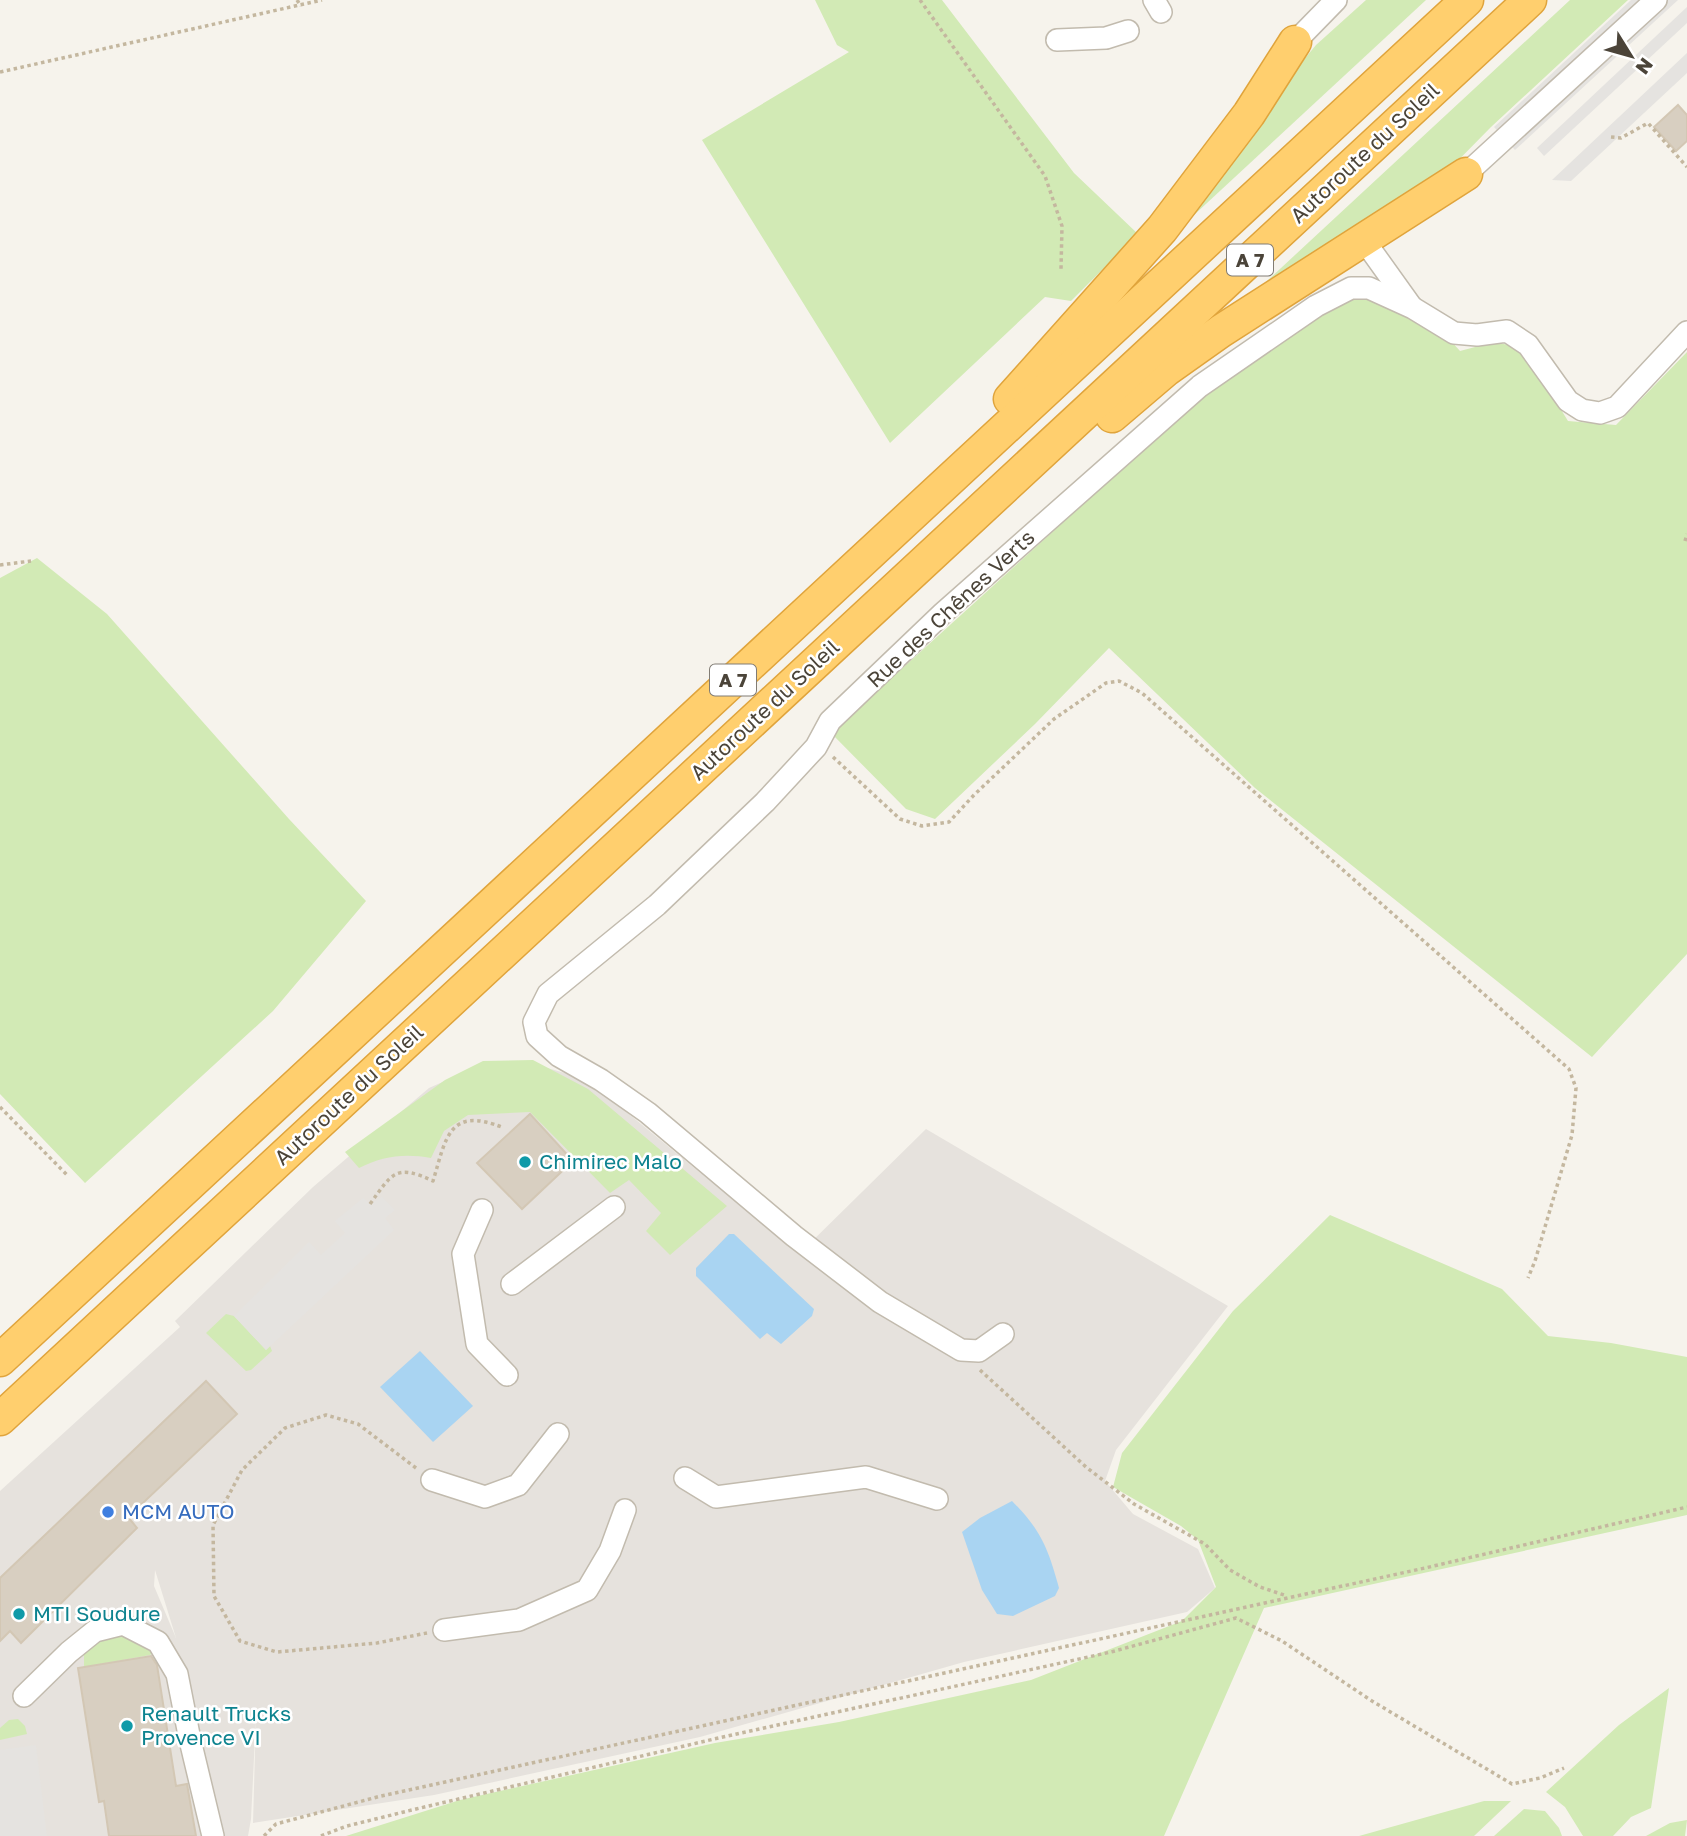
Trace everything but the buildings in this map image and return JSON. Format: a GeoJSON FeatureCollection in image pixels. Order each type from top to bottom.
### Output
{"type":"FeatureCollection","features":[{"type":"Feature","properties":{"kind":"highway","name":"Autoroute du Soleil"},"geometry":{"type":"LineString","coordinates":[[0,1360],[1467,0]]}},
{"type":"Feature","properties":{"kind":"highway","name":"Autoroute du Soleil"},"geometry":{"type":"LineString","coordinates":[[0,1419],[1530,0]]}},
{"type":"Feature","properties":{"kind":"highway"},"geometry":{"type":"LineString","coordinates":[[941,487],[1017,389],[1162,229],[1249,114],[1295,43]]}},
{"type":"Feature","properties":{"kind":"highway"},"geometry":{"type":"LineString","coordinates":[[970,520],[1084,438],[1199,346],[1466,174]]}},
{"type":"Feature","properties":{"kind":"street"},"geometry":{"type":"LineString","coordinates":[[1295,43],[1336,0]]}},
{"type":"Feature","properties":{"kind":"street"},"geometry":{"type":"LineString","coordinates":[[1466,174],[1656,0]]}},
{"type":"Feature","properties":{"kind":"street"},"geometry":{"type":"LineString","coordinates":[[1057,40],[1106,38],[1128,31]]}},
{"type":"Feature","properties":{"kind":"street"},"geometry":{"type":"LineString","coordinates":[[1363,239],[1413,308]]}},
{"type":"Feature","properties":{"kind":"street","name":"Rue des Chênes Verts"},"geometry":{"type":"LineString","coordinates":[[961,1350],[880,1302],[794,1236],[648,1113],[601,1080],[559,1056],[537,1036],[534,1022],[548,994],[657,905],[765,802],[816,747],[830,721],[943,614],[1200,386],[1316,306],[1352,288],[1369,288],[1413,308],[1454,333],[1477,335],[1507,331],[1528,345],[1568,401],[1582,410],[1600,413],[1617,407],[1687,332]]}},
{"type":"Feature","properties":{"kind":"street"},"geometry":{"type":"LineString","coordinates":[[512,1284],[614,1207]]}},
{"type":"Feature","properties":{"kind":"street"},"geometry":{"type":"LineString","coordinates":[[482,1210],[463,1254],[477,1344],[507,1375]]}},
{"type":"Feature","properties":{"kind":"street"},"geometry":{"type":"LineString","coordinates":[[961,1350],[979,1351],[1003,1334]]}},
{"type":"Feature","properties":{"kind":"street"},"geometry":{"type":"LineString","coordinates":[[432,1479],[485,1497],[518,1485],[558,1434]]}},
{"type":"Feature","properties":{"kind":"street"},"geometry":{"type":"LineString","coordinates":[[685,1478],[716,1497],[866,1477],[937,1499]]}},
{"type":"Feature","properties":{"kind":"street"},"geometry":{"type":"LineString","coordinates":[[444,1630],[519,1620],[587,1590],[610,1551],[625,1510]]}},
{"type":"Feature","properties":{"kind":"street"},"geometry":{"type":"LineString","coordinates":[[24,1696],[95,1631],[124,1624],[158,1642],[177,1674],[213,1836]]}},
{"type":"Feature","properties":{"kind":"path"},"geometry":{"type":"LineString","coordinates":[[297,0],[302,6]]}},
{"type":"Feature","properties":{"kind":"path"},"geometry":{"type":"LineString","coordinates":[[0,72],[322,0]]}},
{"type":"Feature","properties":{"kind":"path"},"geometry":{"type":"LineString","coordinates":[[920,0],[1045,176],[1062,226],[1060,269]]}},
{"type":"Feature","properties":{"kind":"path"},"geometry":{"type":"LineString","coordinates":[[1611,137],[1621,138],[1648,123],[1687,167]]}},
{"type":"Feature","properties":{"kind":"path"},"geometry":{"type":"LineString","coordinates":[[1685,541],[1687,534]]}},
{"type":"Feature","properties":{"kind":"path"},"geometry":{"type":"LineString","coordinates":[[0,565],[32,561]]}},
{"type":"Feature","properties":{"kind":"path"},"geometry":{"type":"LineString","coordinates":[[816,747],[829,753],[900,819],[922,827],[948,822],[1054,719],[1106,683],[1119,681],[1142,693],[1569,1069],[1576,1088],[1572,1135],[1528,1278]]}},
{"type":"Feature","properties":{"kind":"path"},"geometry":{"type":"LineString","coordinates":[[0,1107],[67,1175]]}},
{"type":"Feature","properties":{"kind":"path"},"geometry":{"type":"LineString","coordinates":[[370,1204],[391,1175],[406,1171],[433,1181],[446,1136],[454,1126],[470,1121],[490,1122],[504,1128]]}},
{"type":"Feature","properties":{"kind":"path"},"geometry":{"type":"LineString","coordinates":[[961,1350],[990,1381],[1086,1467],[1134,1504],[1205,1544],[1230,1570],[1260,1587],[1289,1596]]}},
{"type":"Feature","properties":{"kind":"path"},"geometry":{"type":"LineString","coordinates":[[432,1479],[358,1424],[326,1415],[285,1427],[242,1470],[213,1525],[214,1596],[240,1641],[277,1652],[377,1643],[444,1630]]}},
{"type":"Feature","properties":{"kind":"path"},"geometry":{"type":"LineString","coordinates":[[264,1836],[276,1824],[381,1796],[1425,1568],[1687,1507]]}},
{"type":"Feature","properties":{"kind":"path"},"geometry":{"type":"LineString","coordinates":[[321,1836],[358,1823],[714,1739],[1111,1652],[1236,1618],[1282,1641],[1373,1702],[1511,1784],[1540,1778],[1564,1768]]}},
{"type":"Feature","properties":{"kind":"shaded area"},"geometry":{"type":"Polygon","coordinates":[[[1631,0],[1678,0],[1515,150],[1494,127],[1631,0]]]}},
{"type":"Feature","properties":{"kind":"shaded area"},"geometry":{"type":"Polygon","coordinates":[[[1687,7],[1687,23],[1544,156],[1537,148],[1687,7]]]}},
{"type":"Feature","properties":{"kind":"shaded area"},"geometry":{"type":"Polygon","coordinates":[[[1687,53],[1687,73],[1571,181],[1552,180],[1687,53]]]}},
{"type":"Feature","properties":{"kind":"shaded area","name":"Chimirec Malo"},"geometry":{"type":"Polygon","coordinates":[[[483,1064],[533,1064],[565,1073],[596,1087],[799,1254],[926,1129],[1228,1306],[1116,1450],[1105,1481],[1133,1514],[1198,1549],[1215,1588],[1187,1612],[964,1662],[700,1737],[434,1795],[253,1823],[256,1717],[248,1836],[0,1836],[0,1491],[180,1327],[175,1321],[313,1187],[429,1088],[483,1064]],[[155,1570],[154,1586],[176,1638],[155,1570]]]}},
{"type":"Feature","properties":{"kind":"shaded area"},"geometry":{"type":"Polygon","coordinates":[[[382,1197],[395,1210],[385,1218],[394,1230],[266,1350],[234,1316],[309,1242],[321,1255],[345,1233],[335,1221],[363,1198],[370,1204],[382,1197]]]}},
{"type":"Feature","properties":{"kind":"shaded area"},"geometry":{"type":"Polygon","coordinates":[[[36,1745],[47,1836],[0,1836],[0,1750],[36,1745]]]}},
{"type":"Feature","properties":{"kind":"green space"},"geometry":{"type":"Polygon","coordinates":[[[815,0],[942,0],[1074,173],[1138,234],[1071,301],[1045,297],[890,443],[702,140],[849,52],[837,45],[815,0]]]}},
{"type":"Feature","properties":{"kind":"green space"},"geometry":{"type":"Polygon","coordinates":[[[1366,0],[1426,0],[1180,228],[1297,68],[1316,45],[1366,0]]]}},
{"type":"Feature","properties":{"kind":"green space"},"geometry":{"type":"Polygon","coordinates":[[[1570,0],[1628,0],[1491,127],[1432,187],[1254,293],[1570,0]]]}},
{"type":"Feature","properties":{"kind":"green space"},"geometry":{"type":"Polygon","coordinates":[[[1366,282],[1415,301],[1460,351],[1494,342],[1523,348],[1568,421],[1616,425],[1687,352],[1687,954],[1592,1057],[1255,788],[1109,648],[1035,724],[935,819],[906,809],[831,733],[1156,438],[1204,388],[1366,282]]]}},
{"type":"Feature","properties":{"kind":"green space"},"geometry":{"type":"Polygon","coordinates":[[[37,558],[107,614],[289,819],[366,901],[273,1011],[85,1183],[0,1094],[0,578],[37,558]]]}},
{"type":"Feature","properties":{"kind":"green space"},"geometry":{"type":"Polygon","coordinates":[[[533,1060],[588,1089],[727,1206],[670,1255],[646,1231],[661,1213],[629,1180],[610,1193],[530,1112],[468,1115],[444,1131],[431,1158],[394,1157],[359,1168],[345,1152],[445,1080],[483,1061],[533,1060]]]}},
{"type":"Feature","properties":{"kind":"green space"},"geometry":{"type":"Polygon","coordinates":[[[1330,1215],[1502,1289],[1548,1336],[1611,1343],[1687,1357],[1687,1515],[1264,1608],[1164,1836],[346,1836],[460,1800],[715,1743],[839,1722],[1031,1680],[1182,1621],[1216,1587],[1198,1540],[1181,1526],[1113,1487],[1122,1453],[1233,1311],[1330,1215]]]}},
{"type":"Feature","properties":{"kind":"green space"},"geometry":{"type":"Polygon","coordinates":[[[226,1314],[234,1316],[266,1350],[270,1346],[272,1351],[251,1370],[246,1371],[206,1333],[226,1314]]]}},
{"type":"Feature","properties":{"kind":"green space"},"geometry":{"type":"Polygon","coordinates":[[[114,1633],[130,1635],[154,1652],[84,1667],[84,1647],[114,1633]]]}},
{"type":"Feature","properties":{"kind":"green space"},"geometry":{"type":"Polygon","coordinates":[[[1669,1688],[1651,1808],[1631,1817],[1613,1836],[1583,1836],[1565,1807],[1546,1792],[1619,1725],[1669,1688]]]}},
{"type":"Feature","properties":{"kind":"green space"},"geometry":{"type":"Polygon","coordinates":[[[18,1719],[25,1726],[27,1734],[0,1740],[0,1728],[9,1720],[18,1719]]]}},
{"type":"Feature","properties":{"kind":"green space"},"geometry":{"type":"Polygon","coordinates":[[[1484,1801],[1511,1801],[1474,1836],[1359,1836],[1484,1801]]]}},
{"type":"Feature","properties":{"kind":"green space"},"geometry":{"type":"Polygon","coordinates":[[[1524,1809],[1545,1811],[1562,1836],[1494,1836],[1524,1809]]]}},
{"type":"Feature","properties":{"kind":"green space"},"geometry":{"type":"Polygon","coordinates":[[[1687,1820],[1685,1836],[1646,1836],[1670,1823],[1687,1820]]]}},
{"type":"Feature","properties":{"kind":"water"},"geometry":{"type":"Polygon","coordinates":[[[729,1234],[734,1234],[814,1309],[812,1316],[781,1344],[767,1333],[760,1339],[696,1276],[696,1268],[729,1234]]]}},
{"type":"Feature","properties":{"kind":"water"},"geometry":{"type":"Polygon","coordinates":[[[420,1351],[473,1406],[433,1442],[380,1387],[420,1351]]]}},
{"type":"Feature","properties":{"kind":"water"},"geometry":{"type":"Polygon","coordinates":[[[1012,1501],[1043,1541],[1059,1588],[1055,1596],[1013,1616],[997,1614],[982,1590],[962,1532],[980,1518],[1012,1501]]]}},
{"type":"Feature","properties":{"kind":"place","name":"Chimirec Malo"},"geometry":{"type":"Point","coordinates":[525,1162]}},
{"type":"Feature","properties":{"kind":"place","name":"MCM AUTO"},"geometry":{"type":"Point","coordinates":[108,1512]}},
{"type":"Feature","properties":{"kind":"place","name":"MTI Soudure"},"geometry":{"type":"Point","coordinates":[19,1614]}},
{"type":"Feature","properties":{"kind":"place","name":"Renault Trucks Provence VI"},"geometry":{"type":"Point","coordinates":[127,1726]}}]}
